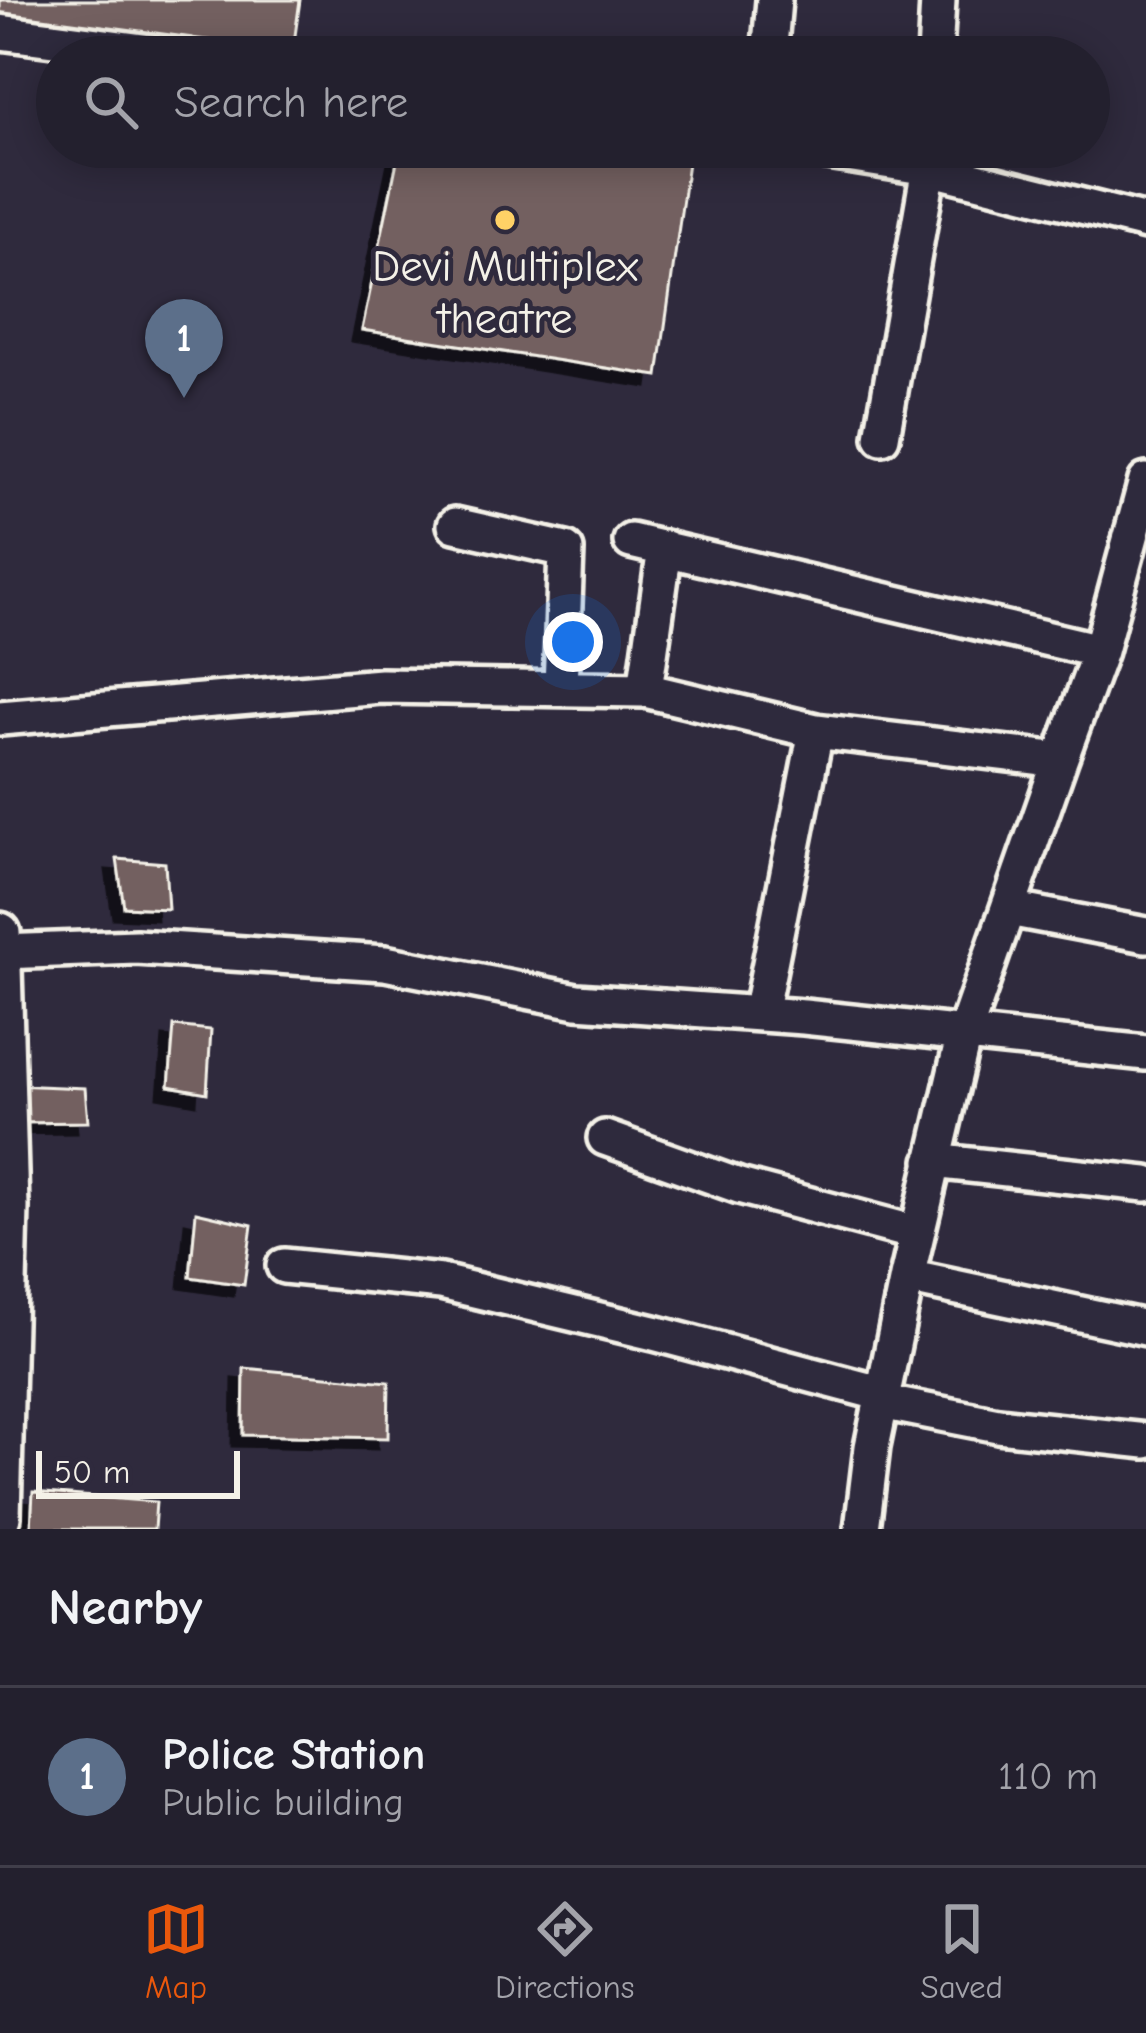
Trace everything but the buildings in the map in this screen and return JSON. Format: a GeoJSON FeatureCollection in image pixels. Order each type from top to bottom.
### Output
{"type":"FeatureCollection","features":[{"type":"Feature","properties":{"kind":"main road"},"geometry":{"type":"LineString","coordinates":[[0,1516],[8,1207],[1,942]]}},
{"type":"Feature","properties":{"kind":"street"},"geometry":{"type":"LineString","coordinates":[[771,36],[774,0]]}},
{"type":"Feature","properties":{"kind":"street"},"geometry":{"type":"LineString","coordinates":[[935,36],[938,0]]}},
{"type":"Feature","properties":{"kind":"street"},"geometry":{"type":"LineString","coordinates":[[0,32],[36,37]]}},
{"type":"Feature","properties":{"kind":"street"},"geometry":{"type":"LineString","coordinates":[[882,437],[927,168]]}},
{"type":"Feature","properties":{"kind":"street"},"geometry":{"type":"LineString","coordinates":[[966,168],[1146,222]]}},
{"type":"Feature","properties":{"kind":"street"},"geometry":{"type":"LineString","coordinates":[[862,1529],[882,1398],[916,1233],[964,1034],[1100,651],[1145,487]]}},
{"type":"Feature","properties":{"kind":"street"},"geometry":{"type":"LineString","coordinates":[[455,525],[566,550],[561,688]]}},
{"type":"Feature","properties":{"kind":"street"},"geometry":{"type":"LineString","coordinates":[[631,541],[1100,651]]}},
{"type":"Feature","properties":{"kind":"street"},"geometry":{"type":"LineString","coordinates":[[645,689],[664,548]]}},
{"type":"Feature","properties":{"kind":"street"},"geometry":{"type":"LineString","coordinates":[[0,718],[381,686],[645,689],[816,731],[1060,760]]}},
{"type":"Feature","properties":{"kind":"street"},"geometry":{"type":"LineString","coordinates":[[760,1014],[816,731]]}},
{"type":"Feature","properties":{"kind":"street"},"geometry":{"type":"LineString","coordinates":[[1009,909],[1146,935]]}},
{"type":"Feature","properties":{"kind":"street"},"geometry":{"type":"LineString","coordinates":[[1,942],[385,963],[577,1001],[760,1014],[1146,1053]]}},
{"type":"Feature","properties":{"kind":"street"},"geometry":{"type":"LineString","coordinates":[[605,1138],[739,1186],[916,1233]]}},
{"type":"Feature","properties":{"kind":"street"},"geometry":{"type":"LineString","coordinates":[[933,1161],[1146,1184]]}},
{"type":"Feature","properties":{"kind":"street"},"geometry":{"type":"LineString","coordinates":[[284,1266],[441,1282],[998,1425],[1146,1441]]}},
{"type":"Feature","properties":{"kind":"street"},"geometry":{"type":"LineString","coordinates":[[907,1277],[1146,1328]]}},
{"type":"Feature","properties":{"kind":"place","name":"Devi Multiplex theatre"},"geometry":{"type":"Point","coordinates":[505,220]}},
{"type":"Feature","properties":{"kind":"place","name":"Police Station"},"geometry":{"type":"Point","coordinates":[184,398]}}]}
